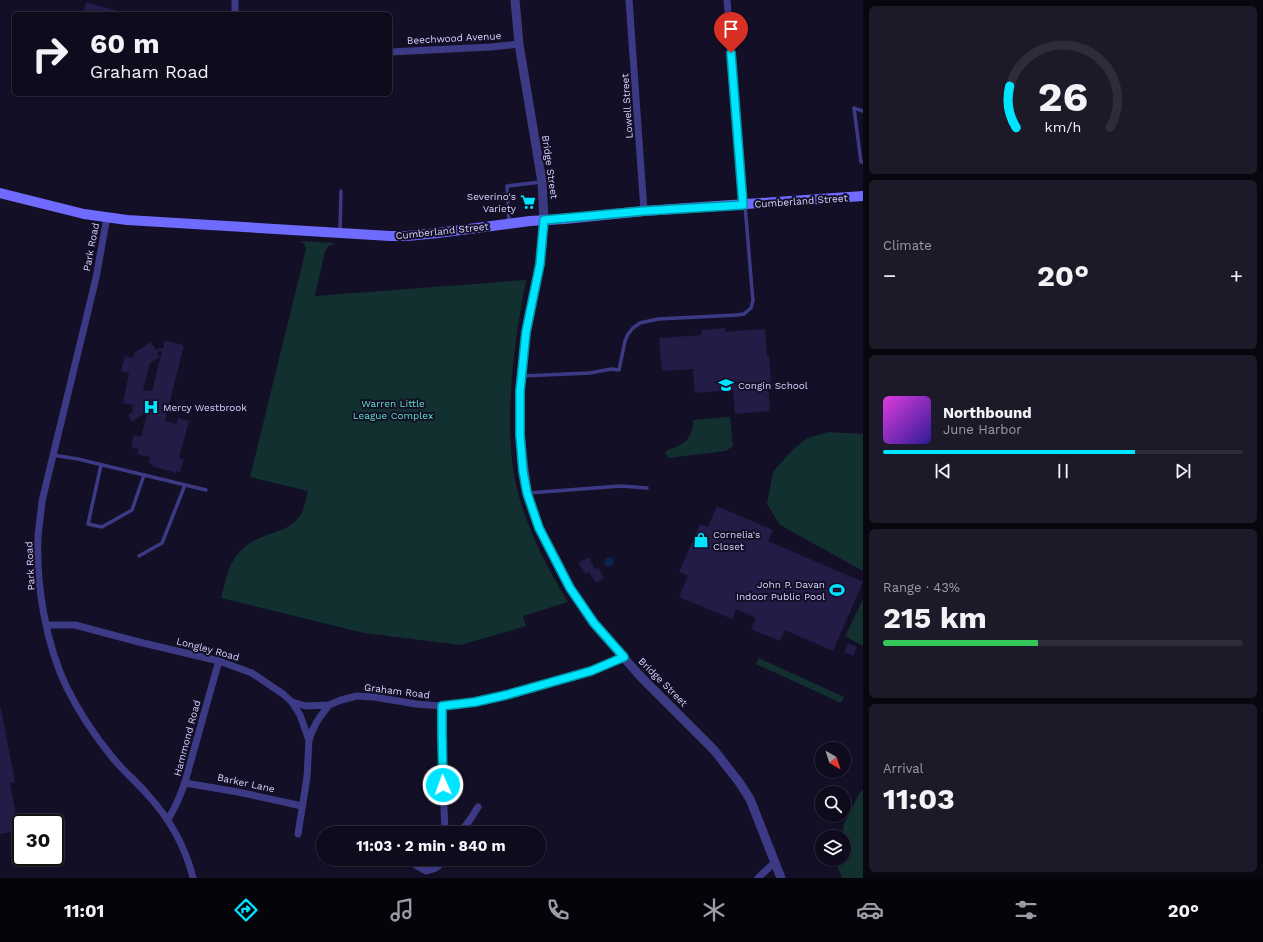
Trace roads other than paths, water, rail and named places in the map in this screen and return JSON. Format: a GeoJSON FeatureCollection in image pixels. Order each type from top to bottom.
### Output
{"type":"FeatureCollection","features":[{"type":"Feature","properties":{"kind":"main road","name":"Cumberland Street"},"geometry":{"type":"LineString","coordinates":[[0,193],[84,214],[127,220],[407,236],[544,220],[644,211],[863,196]]}},
{"type":"Feature","properties":{"kind":"street"},"geometry":{"type":"LineString","coordinates":[[235,0],[235,12]]}},
{"type":"Feature","properties":{"kind":"street","name":"Bridge Street"},"geometry":{"type":"LineString","coordinates":[[515,0],[519,44],[542,182],[544,220],[541,259],[526,332],[520,391],[520,435],[523,471],[527,493],[539,528],[570,588],[594,623],[642,677],[714,750],[735,776],[750,799],[781,878]]}},
{"type":"Feature","properties":{"kind":"street","name":"Lowell Street"},"geometry":{"type":"LineString","coordinates":[[629,0],[644,211]]}},
{"type":"Feature","properties":{"kind":"street"},"geometry":{"type":"LineString","coordinates":[[727,0],[744,205]]}},
{"type":"Feature","properties":{"kind":"street","name":"Beechwood Avenue"},"geometry":{"type":"LineString","coordinates":[[392,52],[491,47],[519,44]]}},
{"type":"Feature","properties":{"kind":"street","name":"Park Road"},"geometry":{"type":"LineString","coordinates":[[107,217],[96,278],[42,501],[38,536],[38,569],[46,625],[56,659],[67,687],[100,741],[113,758],[149,795],[168,819],[177,834],[189,861],[193,878]]}},
{"type":"Feature","properties":{"kind":"street","name":"Longley Road"},"geometry":{"type":"LineString","coordinates":[[46,625],[75,625],[219,661],[252,673],[283,694],[292,702],[300,715],[309,740],[307,777],[298,834]]}},
{"type":"Feature","properties":{"kind":"street","name":"Graham Road"},"geometry":{"type":"LineString","coordinates":[[292,702],[306,706],[329,705],[357,696],[442,706],[475,702],[591,671],[624,657]]}},
{"type":"Feature","properties":{"kind":"street","name":"Hammond Road"},"geometry":{"type":"LineString","coordinates":[[168,819],[176,808],[185,783],[209,692],[219,661]]}},
{"type":"Feature","properties":{"kind":"street"},"geometry":{"type":"LineString","coordinates":[[309,740],[313,727],[329,705]]}},
{"type":"Feature","properties":{"kind":"street"},"geometry":{"type":"LineString","coordinates":[[442,706],[445,826]]}},
{"type":"Feature","properties":{"kind":"street","name":"Barker Lane"},"geometry":{"type":"LineString","coordinates":[[185,783],[238,792],[302,806]]}},
{"type":"Feature","properties":{"kind":"street"},"geometry":{"type":"LineString","coordinates":[[464,826],[478,807]]}},
{"type":"Feature","properties":{"kind":"street"},"geometry":{"type":"LineString","coordinates":[[758,878],[775,862]]}},
{"type":"Feature","properties":{"kind":"street"},"geometry":{"type":"LineString","coordinates":[[418,866],[426,871],[436,869],[438,866]]}},
{"type":"Feature","properties":{"kind":"lane"},"geometry":{"type":"LineString","coordinates":[[863,110],[854,108],[861,162],[863,162]]}},
{"type":"Feature","properties":{"kind":"lane"},"geometry":{"type":"LineString","coordinates":[[509,224],[507,186],[542,182]]}},
{"type":"Feature","properties":{"kind":"lane"},"geometry":{"type":"LineString","coordinates":[[340,233],[342,191]]}},
{"type":"Feature","properties":{"kind":"lane"},"geometry":{"type":"LineString","coordinates":[[521,376],[590,373],[611,369],[619,370],[625,341],[628,334],[640,323],[658,319],[737,315],[744,314],[748,311],[751,308],[753,300],[750,255],[744,205]]}},
{"type":"Feature","properties":{"kind":"lane"},"geometry":{"type":"LineString","coordinates":[[54,455],[78,459],[206,490]]}},
{"type":"Feature","properties":{"kind":"lane"},"geometry":{"type":"LineString","coordinates":[[101,465],[88,524],[102,527],[132,510],[144,475]]}},
{"type":"Feature","properties":{"kind":"lane"},"geometry":{"type":"LineString","coordinates":[[139,556],[162,543],[185,485]]}},
{"type":"Feature","properties":{"kind":"lane"},"geometry":{"type":"LineString","coordinates":[[527,493],[621,486],[647,488]]}},
{"type":"Feature","properties":{"kind":"water"},"geometry":{"type":"Polygon","coordinates":[[[607,557],[611,557],[613,558],[613,566],[607,567],[604,564],[604,560],[607,557]]]}},
{"type":"Feature","properties":{"kind":"place","name":"Severino's Variety"},"geometry":{"type":"Point","coordinates":[528,202]}},
{"type":"Feature","properties":{"kind":"place","name":"Congin School"},"geometry":{"type":"Point","coordinates":[726,385]}},
{"type":"Feature","properties":{"kind":"place","name":"Mercy Westbrook"},"geometry":{"type":"Point","coordinates":[151,407]}},
{"type":"Feature","properties":{"kind":"place","name":"Cornelia's Closet"},"geometry":{"type":"Point","coordinates":[701,540]}},
{"type":"Feature","properties":{"kind":"place","name":"John P. Davan Indoor Public Pool"},"geometry":{"type":"Point","coordinates":[837,590]}},
{"type":"Feature","properties":{"kind":"park label","name":"Warren Little League Complex"},"geometry":{"type":"Point","coordinates":[393,408]}}]}
